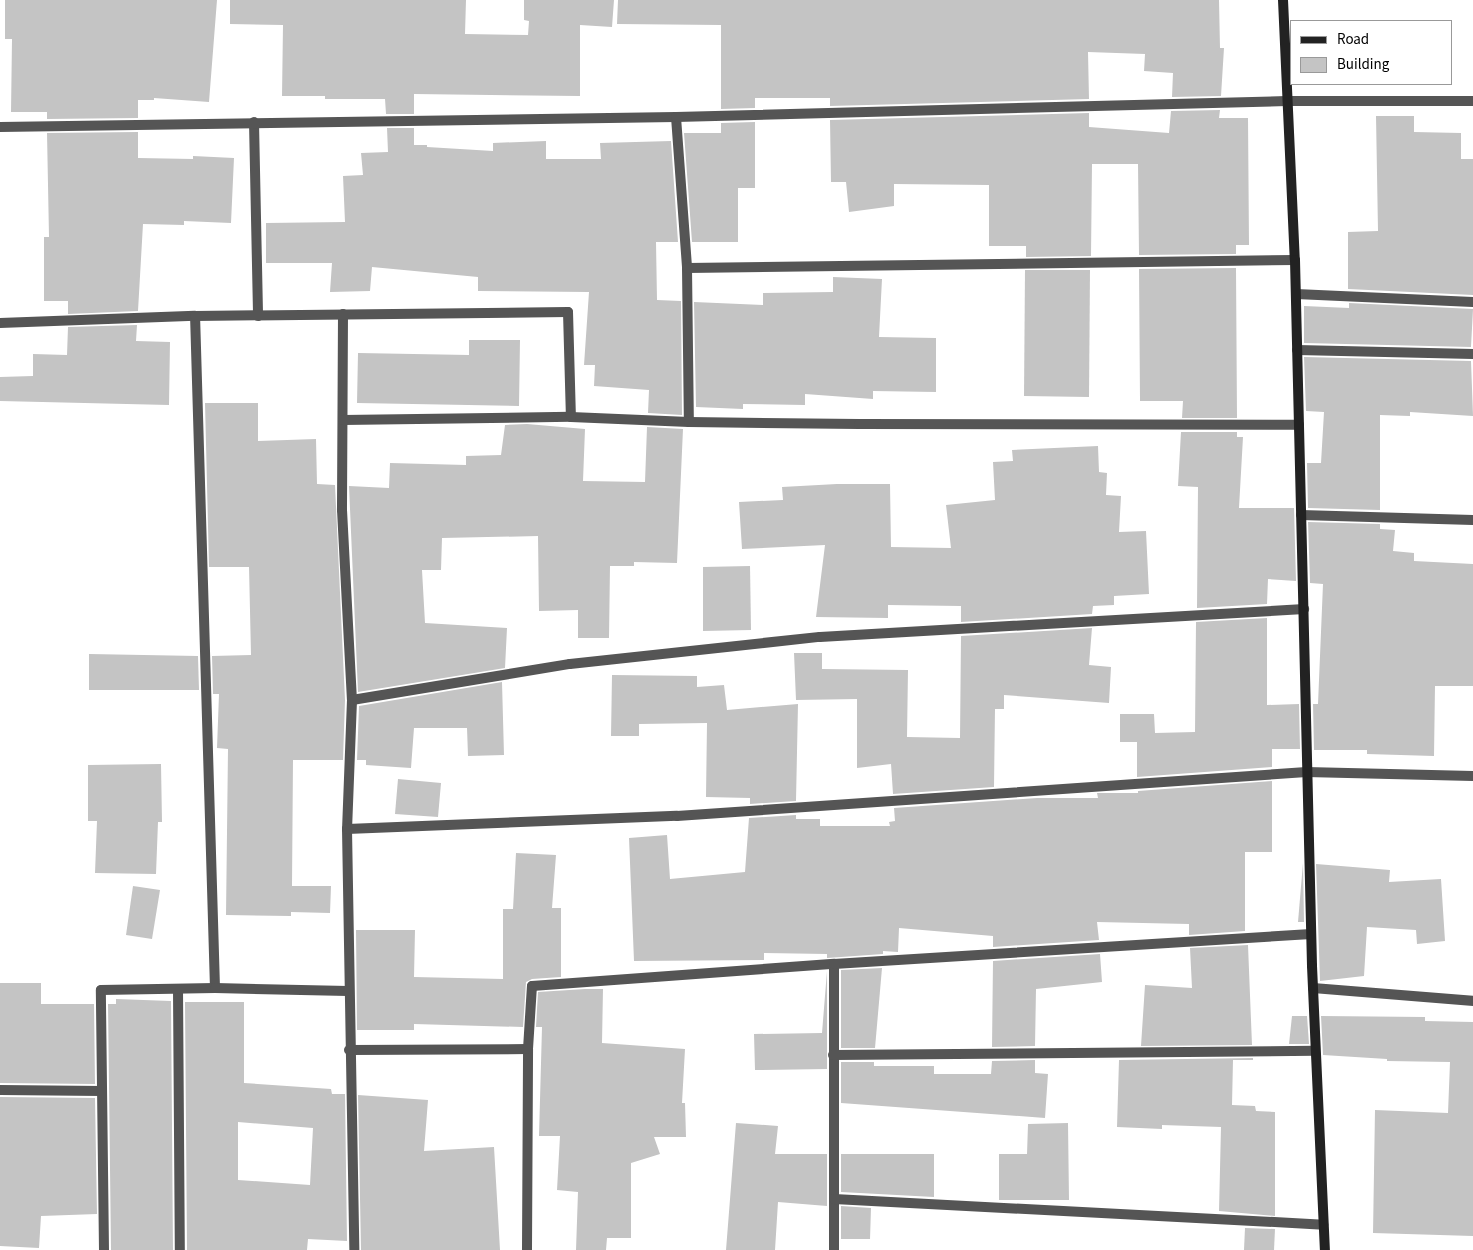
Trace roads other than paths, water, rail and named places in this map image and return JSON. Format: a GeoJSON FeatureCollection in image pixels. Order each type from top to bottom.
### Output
{"type":"FeatureCollection","features":[{"type":"Feature","properties":{"kind":"main road"},"geometry":{"type":"LineString","coordinates":[[1283,0],[1295,260],[1311,934],[1325,1250]]}},
{"type":"Feature","properties":{"kind":"street"},"geometry":{"type":"LineString","coordinates":[[0,127],[676,117],[1287,101],[1473,101]]}},
{"type":"Feature","properties":{"kind":"street"},"geometry":{"type":"LineString","coordinates":[[676,117],[687,268],[689,422]]}},
{"type":"Feature","properties":{"kind":"street"},"geometry":{"type":"LineString","coordinates":[[254,122],[258,316]]}},
{"type":"Feature","properties":{"kind":"street"},"geometry":{"type":"LineString","coordinates":[[687,268],[1295,260]]}},
{"type":"Feature","properties":{"kind":"street"},"geometry":{"type":"LineString","coordinates":[[1296,294],[1473,302]]}},
{"type":"Feature","properties":{"kind":"street"},"geometry":{"type":"LineString","coordinates":[[0,323],[195,316],[568,312],[571,417]]}},
{"type":"Feature","properties":{"kind":"street"},"geometry":{"type":"LineString","coordinates":[[343,314],[342,510],[352,700],[347,829],[348,992],[354,1250]]}},
{"type":"Feature","properties":{"kind":"street"},"geometry":{"type":"LineString","coordinates":[[195,316],[215,988]]}},
{"type":"Feature","properties":{"kind":"street"},"geometry":{"type":"LineString","coordinates":[[1297,350],[1473,354]]}},
{"type":"Feature","properties":{"kind":"street"},"geometry":{"type":"LineString","coordinates":[[343,420],[571,417],[689,422],[1299,425]]}},
{"type":"Feature","properties":{"kind":"street"},"geometry":{"type":"LineString","coordinates":[[1301,515],[1473,520]]}},
{"type":"Feature","properties":{"kind":"street"},"geometry":{"type":"LineString","coordinates":[[352,700],[570,664],[820,638],[1304,609]]}},
{"type":"Feature","properties":{"kind":"street"},"geometry":{"type":"LineString","coordinates":[[347,829],[676,816],[1306,772],[1473,776]]}},
{"type":"Feature","properties":{"kind":"street"},"geometry":{"type":"LineString","coordinates":[[527,1250],[528,1049],[532,986],[834,964],[1311,934]]}},
{"type":"Feature","properties":{"kind":"street"},"geometry":{"type":"LineString","coordinates":[[834,964],[834,1250]]}},
{"type":"Feature","properties":{"kind":"street"},"geometry":{"type":"LineString","coordinates":[[104,1250],[102,990],[215,988],[348,992]]}},
{"type":"Feature","properties":{"kind":"street"},"geometry":{"type":"LineString","coordinates":[[1313,988],[1473,1001]]}},
{"type":"Feature","properties":{"kind":"street"},"geometry":{"type":"LineString","coordinates":[[178,989],[180,1250]]}},
{"type":"Feature","properties":{"kind":"street"},"geometry":{"type":"LineString","coordinates":[[349,1050],[528,1049]]}},
{"type":"Feature","properties":{"kind":"street"},"geometry":{"type":"LineString","coordinates":[[834,1054],[1315,1051]]}},
{"type":"Feature","properties":{"kind":"street"},"geometry":{"type":"LineString","coordinates":[[0,1090],[102,1091]]}},
{"type":"Feature","properties":{"kind":"street"},"geometry":{"type":"LineString","coordinates":[[834,1200],[1323,1226]]}}]}
